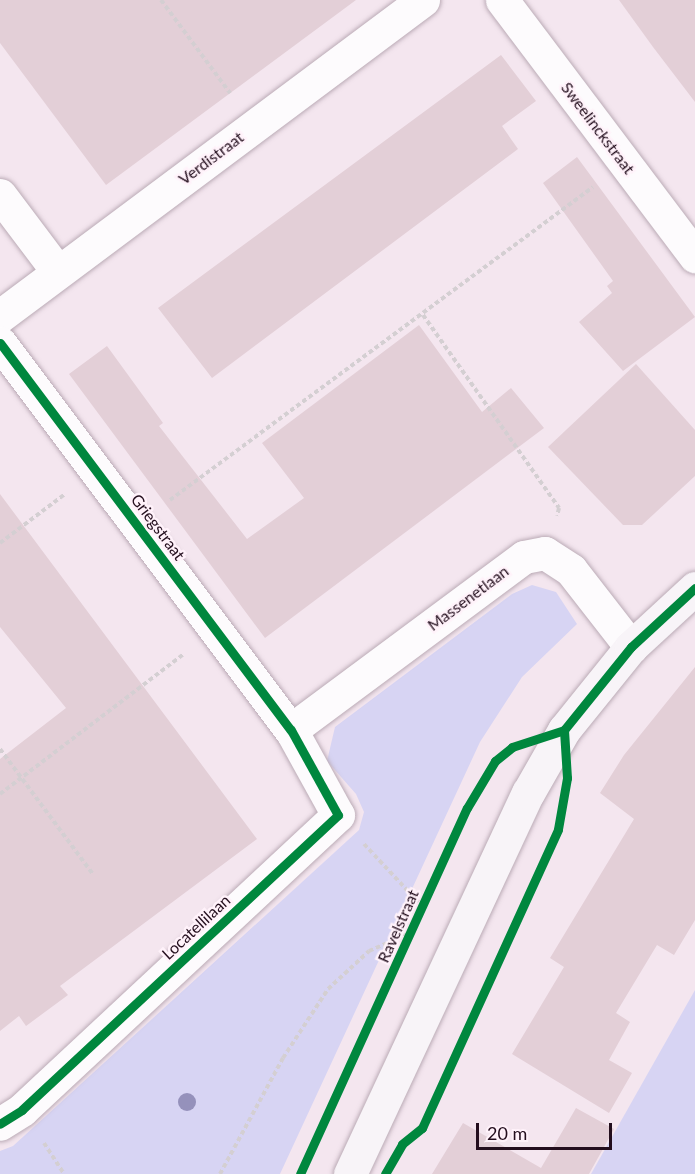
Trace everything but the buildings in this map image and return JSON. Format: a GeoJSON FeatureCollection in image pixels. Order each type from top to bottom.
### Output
{"type":"FeatureCollection","features":[{"type":"Feature","properties":{"kind":"street","name":"Verdistraat"},"geometry":{"type":"LineString","coordinates":[[0,316],[423,0]]}},
{"type":"Feature","properties":{"kind":"street","name":"Sweelinckstraat"},"geometry":{"type":"LineString","coordinates":[[502,0],[695,256]]}},
{"type":"Feature","properties":{"kind":"street"},"geometry":{"type":"LineString","coordinates":[[0,195],[58,272]]}},
{"type":"Feature","properties":{"kind":"street","name":"Griegstraat"},"geometry":{"type":"LineString","coordinates":[[0,343],[291,730]]}},
{"type":"Feature","properties":{"kind":"street"},"geometry":{"type":"LineString","coordinates":[[545,553],[571,570],[631,647]]}},
{"type":"Feature","properties":{"kind":"street","name":"Massenetlaan"},"geometry":{"type":"LineString","coordinates":[[291,730],[524,556],[545,553]]}},
{"type":"Feature","properties":{"kind":"street"},"geometry":{"type":"LineString","coordinates":[[350,1174],[528,793],[564,730],[631,647],[695,588]]}},
{"type":"Feature","properties":{"kind":"street"},"geometry":{"type":"LineString","coordinates":[[291,730],[338,815]]}},
{"type":"Feature","properties":{"kind":"street","name":"Locatellilaan"},"geometry":{"type":"LineString","coordinates":[[0,1124],[22,1110],[338,815]]}},
{"type":"Feature","properties":{"kind":"path"},"geometry":{"type":"LineString","coordinates":[[160,0],[255,126]]}},
{"type":"Feature","properties":{"kind":"path"},"geometry":{"type":"LineString","coordinates":[[137,525],[625,163]]}},
{"type":"Feature","properties":{"kind":"path"},"geometry":{"type":"LineString","coordinates":[[423,315],[559,508],[545,553]]}},
{"type":"Feature","properties":{"kind":"path"},"geometry":{"type":"LineString","coordinates":[[0,543],[97,470]]}},
{"type":"Feature","properties":{"kind":"path"},"geometry":{"type":"LineString","coordinates":[[0,794],[216,630]]}},
{"type":"Feature","properties":{"kind":"path"},"geometry":{"type":"LineString","coordinates":[[0,749],[93,874]]}},
{"type":"Feature","properties":{"kind":"path"},"geometry":{"type":"LineString","coordinates":[[220,1174],[283,1058],[328,989],[369,951],[418,920],[338,815]]}},
{"type":"Feature","properties":{"kind":"shaded area"},"geometry":{"type":"Polygon","coordinates":[[[532,585],[556,592],[577,624],[522,677],[480,742],[280,1174],[0,1174],[0,1151],[13,1146],[359,830],[364,812],[356,794],[327,761],[335,727],[512,594],[532,585]]]}},
{"type":"Feature","properties":{"kind":"shaded area"},"geometry":{"type":"Polygon","coordinates":[[[695,990],[695,1174],[591,1174],[695,990]]]}},
{"type":"Feature","properties":{"kind":"cycle path"},"geometry":{"type":"LineString","coordinates":[[0,343],[291,730],[338,815],[22,1110],[0,1124]]}},
{"type":"Feature","properties":{"kind":"cycle path","name":"Ravelstraat"},"geometry":{"type":"LineString","coordinates":[[300,1174],[467,808],[495,761],[512,747],[564,730],[631,647],[695,588]]}},
{"type":"Feature","properties":{"kind":"cycle path"},"geometry":{"type":"LineString","coordinates":[[385,1174],[402,1144],[422,1128],[558,829],[567,778],[564,730]]}}]}
